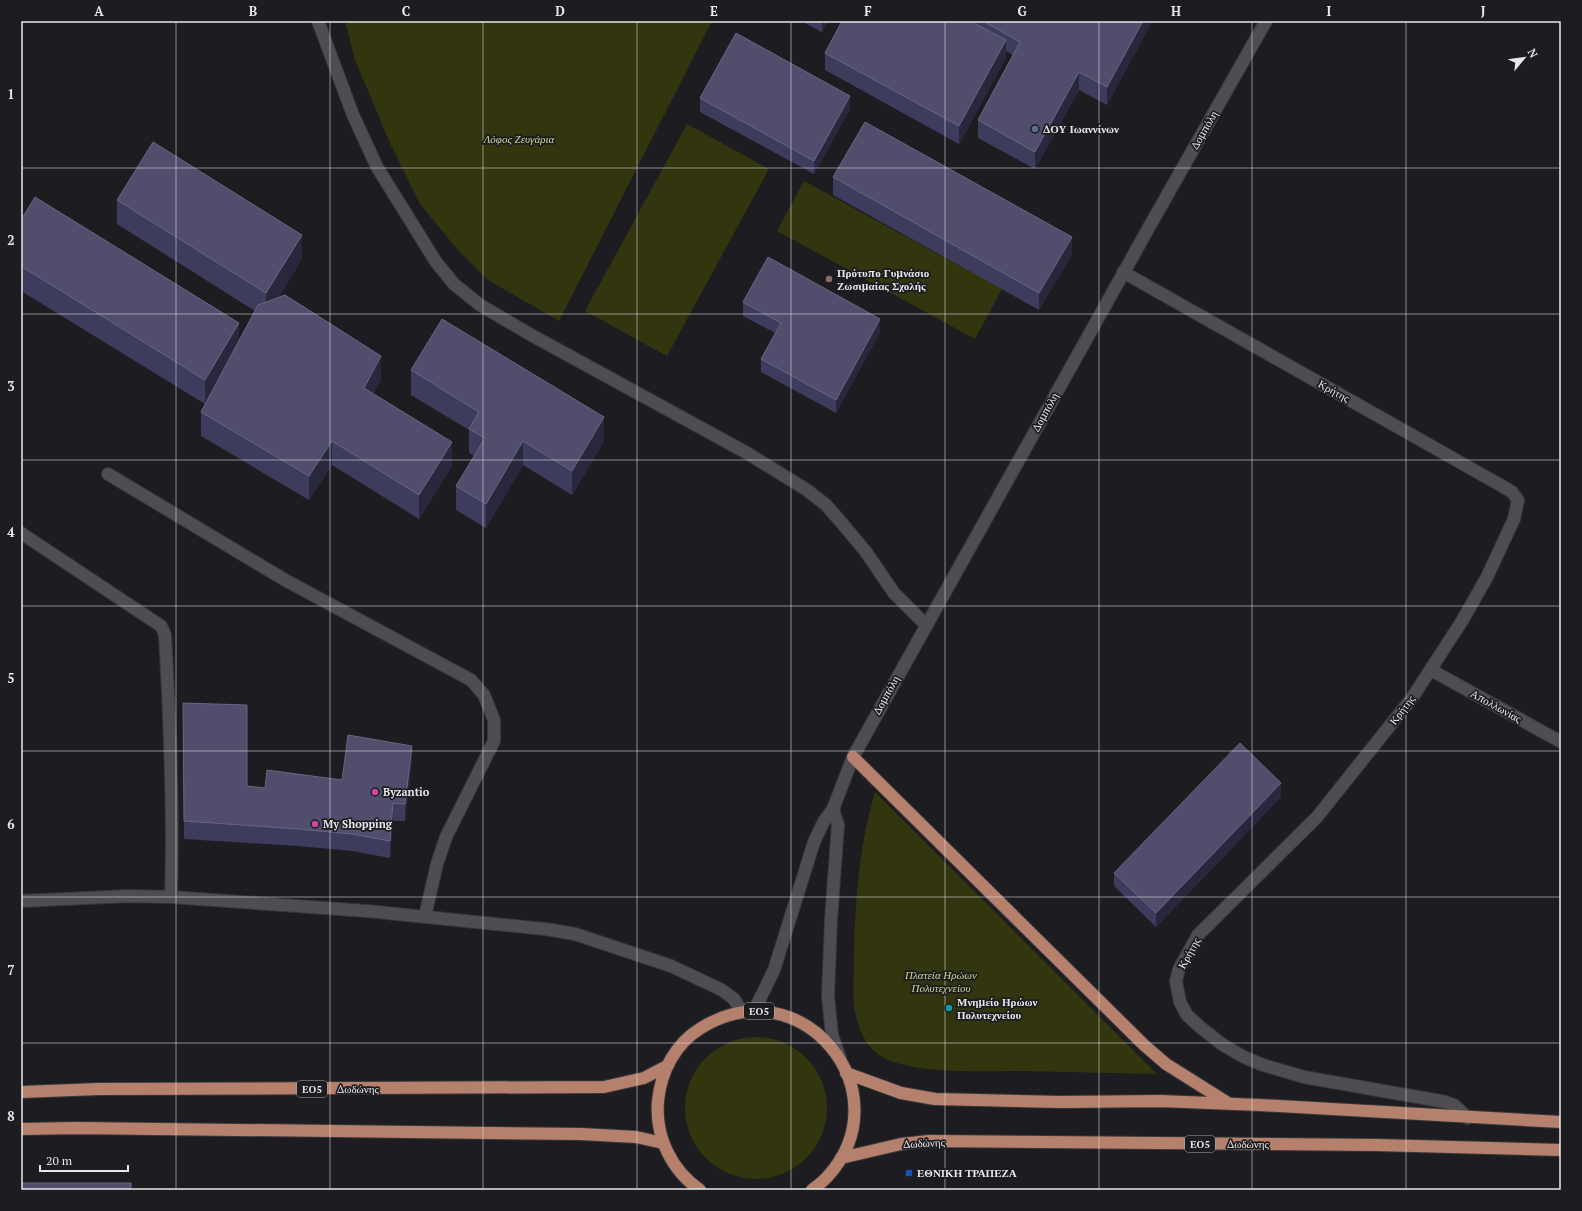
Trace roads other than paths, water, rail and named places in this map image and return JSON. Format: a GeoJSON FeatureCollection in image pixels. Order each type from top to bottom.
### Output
{"type":"FeatureCollection","features":[{"type":"Feature","properties":{"kind":"main road"},"geometry":{"type":"LineString","coordinates":[[853,757],[1144,1045],[1174,1069],[1229,1104]]}},
{"type":"Feature","properties":{"kind":"main road","name":"Δωδώνης"},"geometry":{"type":"LineString","coordinates":[[699,1190],[672,1162],[663,1143],[657,1111],[659,1090],[667,1066],[678,1049],[694,1033],[716,1019],[742,1012],[754,1011],[784,1016],[808,1026],[830,1044],[840,1060],[851,1087],[854,1112],[852,1129],[841,1158],[828,1176],[812,1190]]}},
{"type":"Feature","properties":{"kind":"main road","name":"Δωδώνης"},"geometry":{"type":"LineString","coordinates":[[21,1092],[99,1089],[604,1087],[644,1078],[667,1066]]}},
{"type":"Feature","properties":{"kind":"main road"},"geometry":{"type":"LineString","coordinates":[[846,1073],[902,1093],[935,1099],[1061,1102],[1160,1101],[1561,1122]]}},
{"type":"Feature","properties":{"kind":"main road"},"geometry":{"type":"LineString","coordinates":[[21,1129],[77,1128],[574,1134],[636,1137],[663,1143]]}},
{"type":"Feature","properties":{"kind":"main road","name":"Δωδώνης"},"geometry":{"type":"LineString","coordinates":[[841,1158],[901,1144],[929,1141],[1377,1144],[1561,1150]]}},
{"type":"Feature","properties":{"kind":"street"},"geometry":{"type":"LineString","coordinates":[[318,21],[353,115],[377,167],[436,262],[454,284],[480,304],[526,332],[747,453],[807,490],[826,505],[836,516],[866,552],[894,593],[926,625]]}},
{"type":"Feature","properties":{"kind":"street","name":"Δομπόλη"},"geometry":{"type":"LineString","coordinates":[[834,809],[853,757],[1123,272],[1266,21]]}},
{"type":"Feature","properties":{"kind":"street","name":"Κρήτης"},"geometry":{"type":"LineString","coordinates":[[1123,272],[1512,492],[1518,500],[1514,519],[1498,555],[1431,670],[1373,749],[1317,817],[1198,935],[1179,969],[1176,981],[1177,991],[1187,1015],[1223,1045],[1263,1065],[1304,1077],[1446,1102],[1454,1106],[1468,1118]]}},
{"type":"Feature","properties":{"kind":"street"},"geometry":{"type":"LineString","coordinates":[[108,474],[285,580],[471,680],[484,695],[494,720],[494,741],[446,837],[437,864],[425,916]]}},
{"type":"Feature","properties":{"kind":"street"},"geometry":{"type":"LineString","coordinates":[[21,533],[161,626],[165,635],[173,852],[172,897]]}},
{"type":"Feature","properties":{"kind":"street","name":"Απολλωνίας"},"geometry":{"type":"LineString","coordinates":[[1431,670],[1561,742]]}},
{"type":"Feature","properties":{"kind":"street"},"geometry":{"type":"LineString","coordinates":[[754,1011],[774,970],[814,842],[824,821],[834,809]]}},
{"type":"Feature","properties":{"kind":"street"},"geometry":{"type":"LineString","coordinates":[[834,809],[838,825],[831,920],[828,996],[832,1035],[840,1060]]}},
{"type":"Feature","properties":{"kind":"street"},"geometry":{"type":"LineString","coordinates":[[21,900],[129,896],[172,897],[310,906],[425,916],[510,924],[575,934],[672,966],[709,983],[734,999],[742,1012]]}},
{"type":"Feature","properties":{"kind":"place","name":"ΔΟΥ Ιωαννίνων"},"geometry":{"type":"Point","coordinates":[1035,129]}},
{"type":"Feature","properties":{"kind":"place","name":"Πρότυπο Γυμνάσιο Ζωσιμαίας Σχολής"},"geometry":{"type":"Point","coordinates":[829,279]}},
{"type":"Feature","properties":{"kind":"place","name":"Byzantio"},"geometry":{"type":"Point","coordinates":[375,792]}},
{"type":"Feature","properties":{"kind":"place","name":"My Shopping"},"geometry":{"type":"Point","coordinates":[315,824]}},
{"type":"Feature","properties":{"kind":"place","name":"Μνημείο Ηρώων Πολυτεχνείου"},"geometry":{"type":"Point","coordinates":[949,1008]}},
{"type":"Feature","properties":{"kind":"place","name":"ΕΘΝΙΚΗ ΤΡΑΠΕΖΑ"},"geometry":{"type":"Point","coordinates":[909,1173]}},
{"type":"Feature","properties":{"kind":"park label","name":"Λόφος Ζευγάρια"},"geometry":{"type":"Point","coordinates":[519,139]}},
{"type":"Feature","properties":{"kind":"park label","name":"Πλατεία Ηρώων Πολυτεχνείου"},"geometry":{"type":"Point","coordinates":[941,981]}}]}
